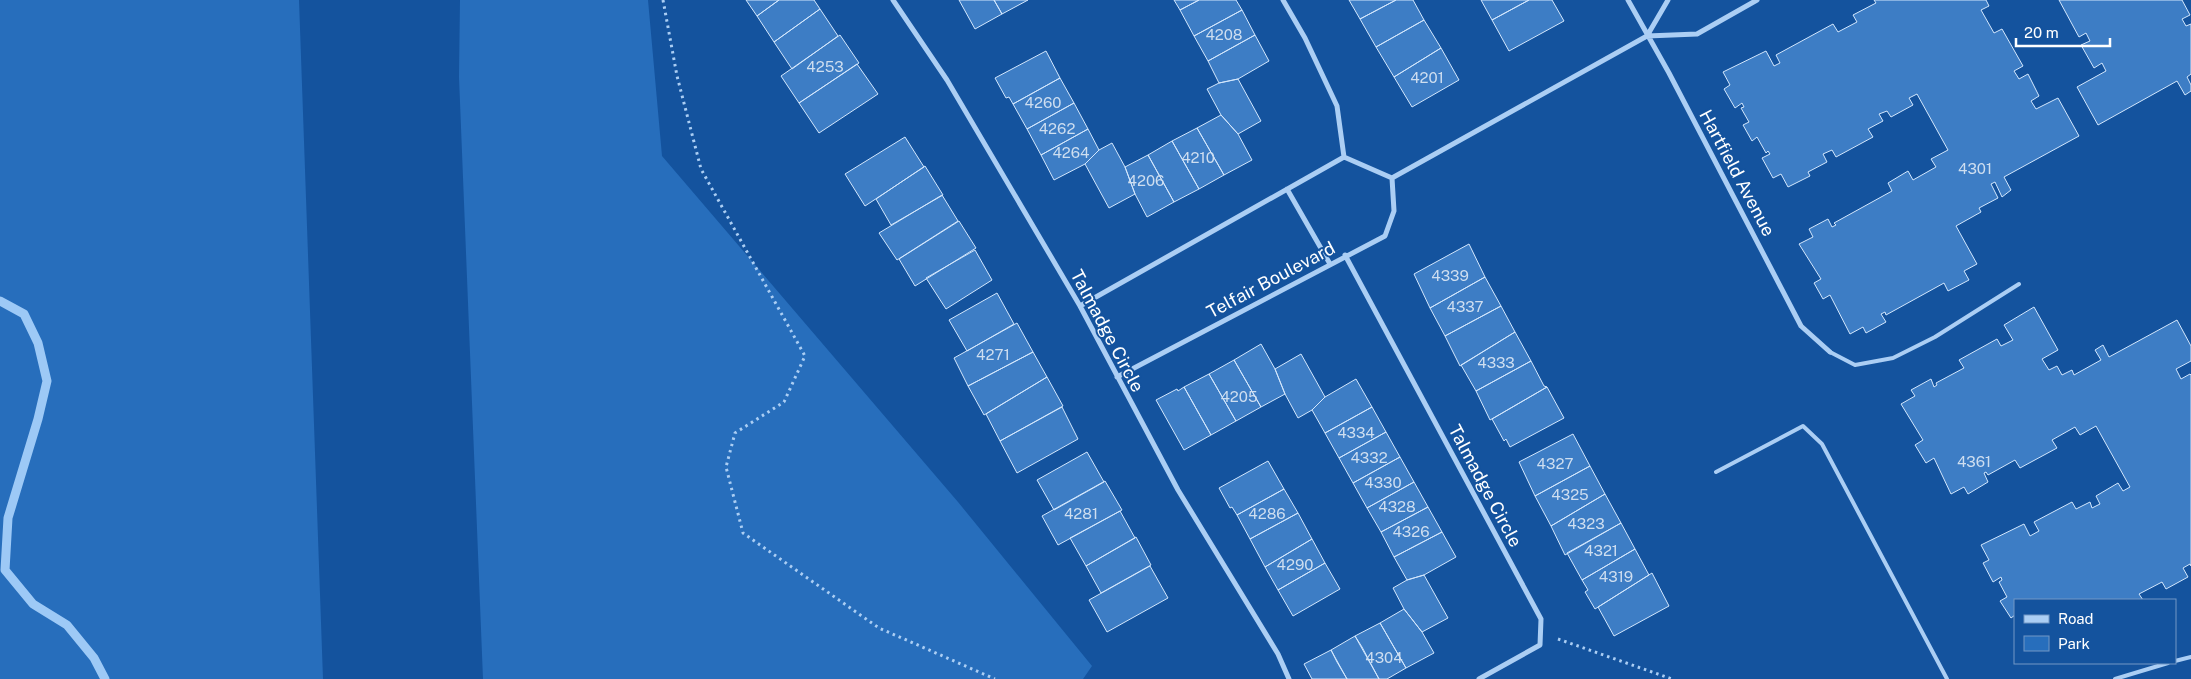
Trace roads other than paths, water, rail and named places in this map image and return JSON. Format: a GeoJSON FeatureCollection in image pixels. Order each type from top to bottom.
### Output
{"type":"FeatureCollection","features":[{"type":"Feature","properties":{"kind":"street","name":"Talmadge Circle"},"geometry":{"type":"LineString","coordinates":[[893,0],[947,80],[1080,306],[1178,490],[1278,654],[1289,679]]}},
{"type":"Feature","properties":{"kind":"street"},"geometry":{"type":"LineString","coordinates":[[1283,0],[1305,38],[1337,106],[1344,157]]}},
{"type":"Feature","properties":{"kind":"street","name":"Hartfield Avenue"},"geometry":{"type":"LineString","coordinates":[[1628,0],[1669,73],[1801,326],[1830,352]]}},
{"type":"Feature","properties":{"kind":"street"},"geometry":{"type":"LineString","coordinates":[[1647,36],[1668,0]]}},
{"type":"Feature","properties":{"kind":"street"},"geometry":{"type":"LineString","coordinates":[[1344,157],[1392,178],[1647,36],[1696,34],[1756,0]]}},
{"type":"Feature","properties":{"kind":"street"},"geometry":{"type":"LineString","coordinates":[[1080,306],[1344,157]]}},
{"type":"Feature","properties":{"kind":"street","name":"Telfair Boulevard"},"geometry":{"type":"LineString","coordinates":[[1117,377],[1386,236],[1394,211],[1392,178]]}},
{"type":"Feature","properties":{"kind":"street"},"geometry":{"type":"LineString","coordinates":[[1287,189],[1330,264]]}},
{"type":"Feature","properties":{"kind":"street","name":"Talmadge Circle"},"geometry":{"type":"LineString","coordinates":[[1345,256],[1541,620],[1540,646],[1479,679]]}},
{"type":"Feature","properties":{"kind":"lane"},"geometry":{"type":"LineString","coordinates":[[1830,352],[1855,365],[1894,358],[1935,337],[2019,284]]}},
{"type":"Feature","properties":{"kind":"lane"},"geometry":{"type":"LineString","coordinates":[[1716,472],[1803,426],[1822,444],[1947,679]]}},
{"type":"Feature","properties":{"kind":"lane"},"geometry":{"type":"LineString","coordinates":[[2176,661],[2191,656]]}},
{"type":"Feature","properties":{"kind":"lane"},"geometry":{"type":"LineString","coordinates":[[2115,679],[2165,664]]}},
{"type":"Feature","properties":{"kind":"waterway"},"geometry":{"type":"LineString","coordinates":[[0,301],[24,314],[38,343],[47,381],[38,419],[8,518],[5,570],[33,604],[67,625],[94,658],[105,679]]}}]}
